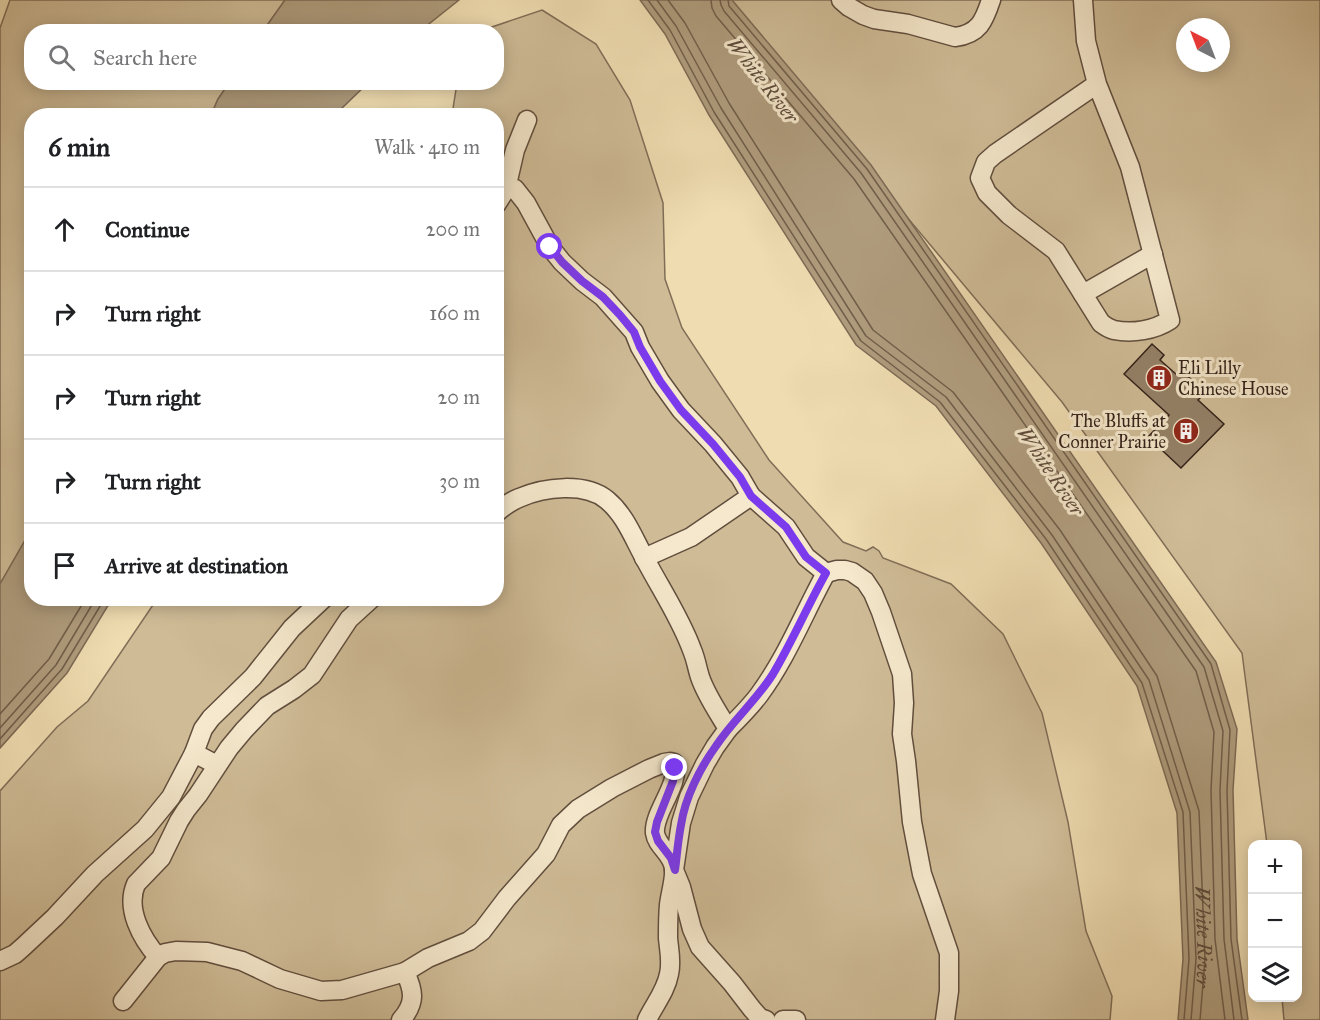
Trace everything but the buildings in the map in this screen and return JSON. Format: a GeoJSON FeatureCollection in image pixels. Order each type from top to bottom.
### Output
{"type":"FeatureCollection","features":[{"type":"Feature","properties":{"kind":"lane"},"geometry":{"type":"LineString","coordinates":[[841,0],[849,7],[874,19],[908,24],[955,37],[963,36],[979,27],[985,19],[991,0]]}},
{"type":"Feature","properties":{"kind":"lane"},"geometry":{"type":"LineString","coordinates":[[1083,0],[1086,41],[1097,84],[1130,167],[1170,320],[1163,325],[1139,331],[1112,330],[1101,323],[1056,251],[1009,215],[987,193],[980,178],[986,162],[995,154],[1097,84]]}},
{"type":"Feature","properties":{"kind":"lane"},"geometry":{"type":"LineString","coordinates":[[504,187],[527,120]]}},
{"type":"Feature","properties":{"kind":"lane"},"geometry":{"type":"LineString","coordinates":[[504,195],[514,189],[526,203],[550,247],[562,262],[603,297],[634,332],[660,381],[681,410],[740,477],[751,496],[786,527],[806,557],[826,573]]}},
{"type":"Feature","properties":{"kind":"lane"},"geometry":{"type":"LineString","coordinates":[[1083,294],[1153,254]]}},
{"type":"Feature","properties":{"kind":"lane"},"geometry":{"type":"LineString","coordinates":[[504,508],[520,497],[536,492],[567,488],[584,489],[607,500],[628,525],[663,590],[693,651],[700,677],[728,729]]}},
{"type":"Feature","properties":{"kind":"lane"},"geometry":{"type":"LineString","coordinates":[[644,558],[691,537],[751,496]]}},
{"type":"Feature","properties":{"kind":"lane"},"geometry":{"type":"LineString","coordinates":[[647,1020],[669,975],[669,904],[681,823],[694,784],[715,747],[759,695],[772,675],[826,573],[845,570],[865,581],[873,593],[902,674],[904,703],[902,734],[912,822],[922,874],[949,953],[945,1020]]}},
{"type":"Feature","properties":{"kind":"lane"},"geometry":{"type":"LineString","coordinates":[[0,961],[15,954],[23,947],[55,917],[95,873],[145,829],[171,797],[194,753],[203,729],[211,718],[253,677],[292,628],[315,606]]}},
{"type":"Feature","properties":{"kind":"lane"},"geometry":{"type":"LineString","coordinates":[[158,957],[135,918],[134,888],[161,858],[179,821],[229,748],[259,713],[312,675],[349,619],[363,606]]}},
{"type":"Feature","properties":{"kind":"lane"},"geometry":{"type":"LineString","coordinates":[[194,753],[217,765]]}},
{"type":"Feature","properties":{"kind":"lane"},"geometry":{"type":"LineString","coordinates":[[123,1002],[158,957],[176,951],[207,952],[242,960],[280,979],[321,991],[350,988],[405,972],[428,958],[469,941],[482,931],[507,898],[546,854],[561,825],[578,809],[640,773],[670,762],[674,763],[675,768],[673,781],[657,822],[655,832],[658,841],[671,858],[692,929],[700,947],[752,1010],[760,1018],[766,1020]]}},
{"type":"Feature","properties":{"kind":"lane"},"geometry":{"type":"LineString","coordinates":[[402,1020],[412,1001],[411,985],[405,972]]}},
{"type":"Feature","properties":{"kind":"lane"},"geometry":{"type":"LineString","coordinates":[[783,1020],[796,1020]]}},
{"type":"Feature","properties":{"kind":"shaded area"},"geometry":{"type":"Polygon","coordinates":[[[10,0],[285,0],[268,24],[24,24],[24,90],[224,90],[214,108],[24,108],[24,542],[0,584],[0,28],[10,0]]]}},
{"type":"Feature","properties":{"kind":"shaded area"},"geometry":{"type":"Polygon","coordinates":[[[725,0],[1320,0],[1320,1020],[1284,1020],[1282,1002],[1302,1002],[1302,840],[1266,840],[1242,653],[1062,402],[725,0]]]}},
{"type":"Feature","properties":{"kind":"shaded area"},"geometry":{"type":"Polygon","coordinates":[[[542,10],[596,44],[630,100],[663,203],[665,279],[682,328],[769,460],[843,542],[866,551],[873,547],[883,558],[951,584],[1003,634],[1042,713],[1068,822],[1086,931],[1112,996],[1110,1020],[0,1020],[0,791],[57,727],[88,701],[152,606],[504,606],[504,108],[453,108],[456,90],[504,90],[504,24],[501,24],[542,10]]]}},
{"type":"Feature","properties":{"kind":"water"},"geometry":{"type":"Polygon","coordinates":[[[285,0],[459,0],[429,24],[268,24],[285,0]]]}},
{"type":"Feature","properties":{"kind":"water","name":"White River"},"geometry":{"type":"Polygon","coordinates":[[[640,0],[732,0],[871,165],[1216,662],[1237,729],[1233,790],[1237,939],[1248,1020],[1178,1020],[1183,959],[1177,813],[1137,686],[1041,543],[936,406],[856,345],[709,115],[665,34],[640,0]]]}},
{"type":"Feature","properties":{"kind":"water"},"geometry":{"type":"Polygon","coordinates":[[[224,90],[361,90],[342,108],[214,108],[224,90]]]}},
{"type":"Feature","properties":{"kind":"water"},"geometry":{"type":"Polygon","coordinates":[[[24,542],[24,606],[108,606],[67,673],[0,748],[0,584],[24,542]]]}},
{"type":"Feature","properties":{"kind":"place","name":"Eli Lilly Chinese House"},"geometry":{"type":"Point","coordinates":[1159,378]}},
{"type":"Feature","properties":{"kind":"place","name":"The Bluffs at Conner Prairie"},"geometry":{"type":"Point","coordinates":[1186,431]}},
{"type":"Feature","properties":{"kind":"route"},"geometry":{"type":"LineString","coordinates":[[550,247],[562,262],[603,297],[620,315],[634,332],[660,381],[681,410],[740,477],[751,496],[786,527],[806,557],[826,573],[772,675],[759,695],[715,747],[694,784],[681,823],[675,870],[671,858],[658,841],[655,832],[673,781],[675,768]]}}]}
